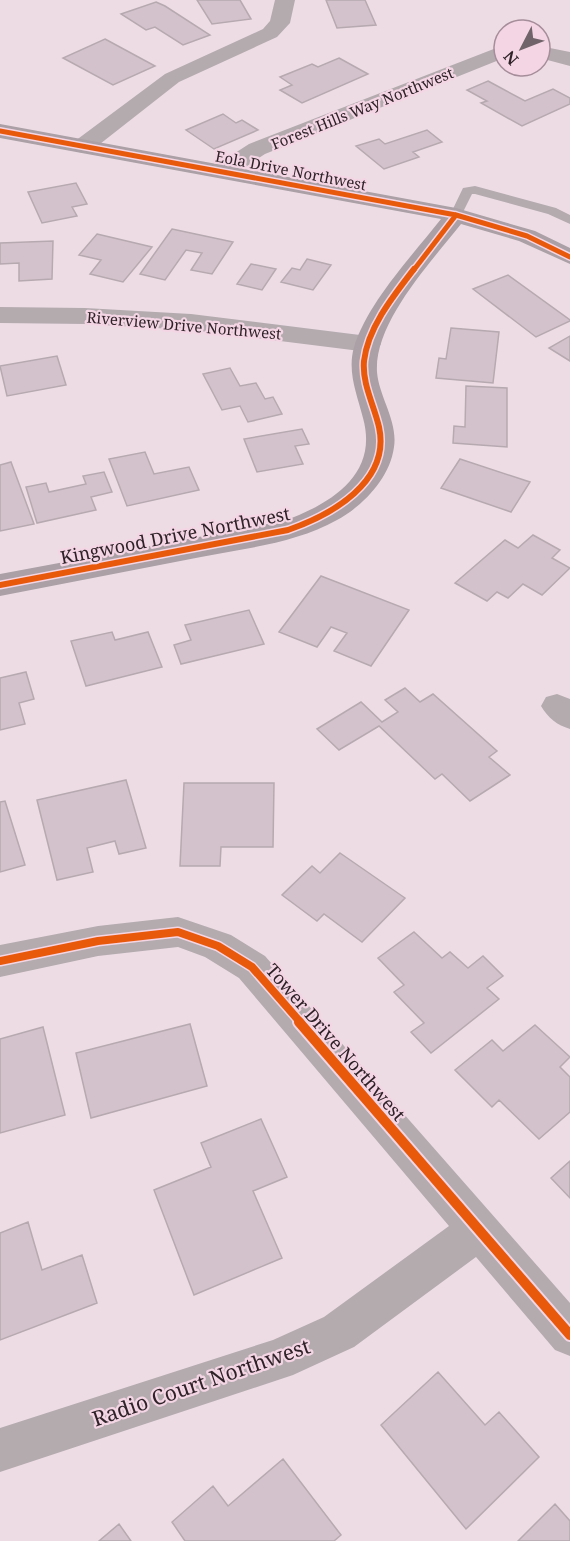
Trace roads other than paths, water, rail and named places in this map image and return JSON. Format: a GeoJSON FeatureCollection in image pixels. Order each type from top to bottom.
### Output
{"type":"FeatureCollection","features":[{"type":"Feature","properties":{"kind":"street"},"geometry":{"type":"LineString","coordinates":[[83,146],[172,78],[270,33],[280,23],[285,0]]}},
{"type":"Feature","properties":{"kind":"street"},"geometry":{"type":"LineString","coordinates":[[552,55],[570,60]]}},
{"type":"Feature","properties":{"kind":"street","name":"Forest Hills Way Northwest"},"geometry":{"type":"LineString","coordinates":[[223,171],[257,149],[492,56]]}},
{"type":"Feature","properties":{"kind":"street","name":"Eola Drive Northwest"},"geometry":{"type":"LineString","coordinates":[[0,130],[456,215],[527,236],[570,257]]}},
{"type":"Feature","properties":{"kind":"street","name":"Kingwood Drive Northwest"},"geometry":{"type":"LineString","coordinates":[[0,585],[288,530],[314,521],[349,498],[372,472],[382,442],[364,380],[364,361],[368,345],[379,321],[395,296],[456,215]]}},
{"type":"Feature","properties":{"kind":"street","name":"Riverview Drive Northwest"},"geometry":{"type":"LineString","coordinates":[[0,315],[85,316],[191,322],[368,345]]}},
{"type":"Feature","properties":{"kind":"street","name":"Tower Drive Northwest"},"geometry":{"type":"LineString","coordinates":[[0,961],[98,941],[178,932],[218,946],[252,967],[570,1335]]}},
{"type":"Feature","properties":{"kind":"street","name":"Radio Court Northwest"},"geometry":{"type":"LineString","coordinates":[[0,1450],[278,1360],[339,1332],[478,1230]]}},
{"type":"Feature","properties":{"kind":"lane"},"geometry":{"type":"LineString","coordinates":[[456,215],[467,191],[475,190],[552,211],[570,220]]}}]}
